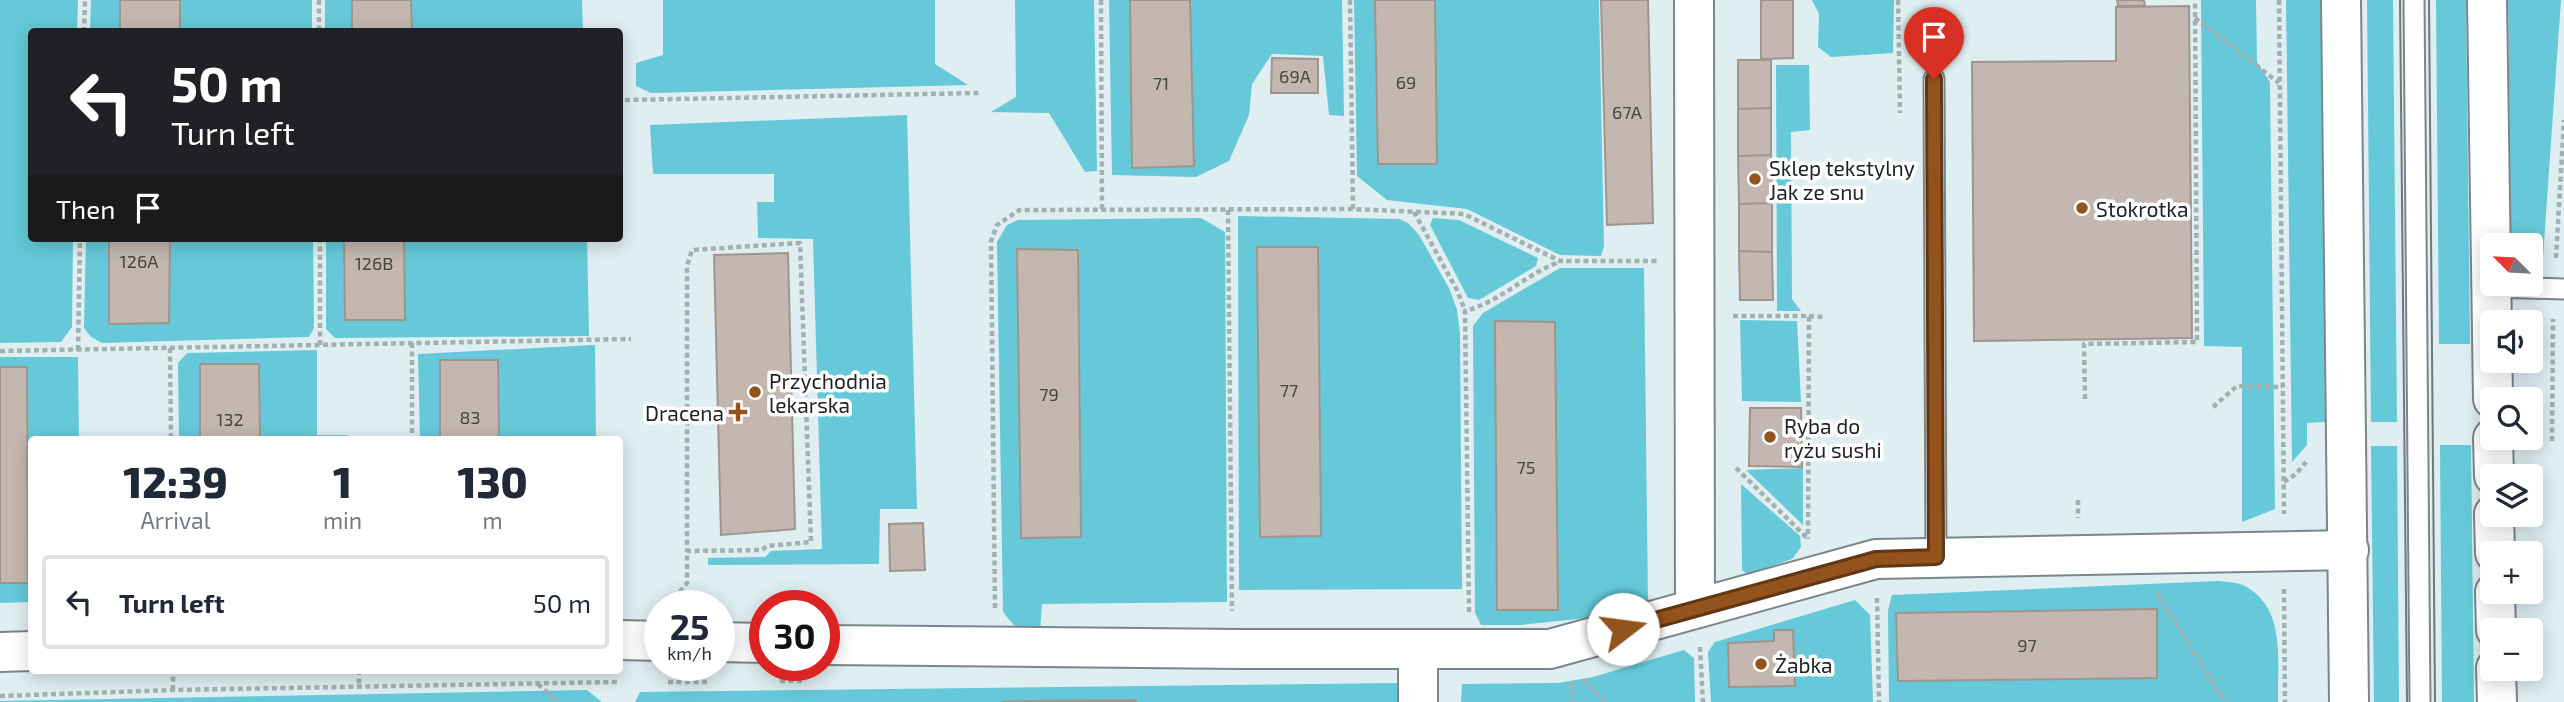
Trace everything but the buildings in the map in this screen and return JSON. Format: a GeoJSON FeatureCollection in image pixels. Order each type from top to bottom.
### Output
{"type":"FeatureCollection","features":[{"type":"Feature","properties":{"kind":"street"},"geometry":{"type":"LineString","coordinates":[[1693,0],[1697,622]]}},
{"type":"Feature","properties":{"kind":"street"},"geometry":{"type":"LineString","coordinates":[[2341,0],[2349,702]]}},
{"type":"Feature","properties":{"kind":"street"},"geometry":{"type":"LineString","coordinates":[[2487,0],[2490,233]]}},
{"type":"Feature","properties":{"kind":"street"},"geometry":{"type":"LineString","coordinates":[[2491,296],[2493,387]]}},
{"type":"Feature","properties":{"kind":"street"},"geometry":{"type":"LineString","coordinates":[[840,645],[1550,649],[1697,622],[1839,569],[1876,559],[2348,550]]}},
{"type":"Feature","properties":{"kind":"street"},"geometry":{"type":"LineString","coordinates":[[623,640],[644,640]]}},
{"type":"Feature","properties":{"kind":"street"},"geometry":{"type":"LineString","coordinates":[[1418,650],[1418,702]]}},
{"type":"Feature","properties":{"kind":"street"},"geometry":{"type":"LineString","coordinates":[[0,652],[28,651]]}},
{"type":"Feature","properties":{"kind":"street"},"geometry":{"type":"LineString","coordinates":[[2496,681],[2497,702]]}},
{"type":"Feature","properties":{"kind":"lane"},"geometry":{"type":"LineString","coordinates":[[2414,0],[2420,702]]}},
{"type":"Feature","properties":{"kind":"lane"},"geometry":{"type":"LineString","coordinates":[[1934,79],[1936,557]]}},
{"type":"Feature","properties":{"kind":"lane"},"geometry":{"type":"LineString","coordinates":[[2543,289],[2564,289]]}},
{"type":"Feature","properties":{"kind":"path"},"geometry":{"type":"LineString","coordinates":[[84,28],[85,0]]}},
{"type":"Feature","properties":{"kind":"path"},"geometry":{"type":"LineString","coordinates":[[319,0],[319,28]]}},
{"type":"Feature","properties":{"kind":"path"},"geometry":{"type":"LineString","coordinates":[[1101,0],[1102,210]]}},
{"type":"Feature","properties":{"kind":"path"},"geometry":{"type":"LineString","coordinates":[[1350,0],[1353,209]]}},
{"type":"Feature","properties":{"kind":"path"},"geometry":{"type":"LineString","coordinates":[[1898,0],[1899,113]]}},
{"type":"Feature","properties":{"kind":"path"},"geometry":{"type":"LineString","coordinates":[[2085,399],[2084,344],[2197,342],[2195,0]]}},
{"type":"Feature","properties":{"kind":"path"},"geometry":{"type":"LineString","coordinates":[[2279,0],[2285,702]]}},
{"type":"Feature","properties":{"kind":"path"},"geometry":{"type":"LineString","coordinates":[[2195,17],[2279,83]]}},
{"type":"Feature","properties":{"kind":"path"},"geometry":{"type":"LineString","coordinates":[[625,100],[979,93]]}},
{"type":"Feature","properties":{"kind":"path"},"geometry":{"type":"LineString","coordinates":[[2556,250],[2564,120]]}},
{"type":"Feature","properties":{"kind":"path"},"geometry":{"type":"LineString","coordinates":[[996,647],[991,241],[997,225],[1019,210],[1353,209],[1464,215],[1560,261]]}},
{"type":"Feature","properties":{"kind":"path"},"geometry":{"type":"LineString","coordinates":[[1228,210],[1233,648]]}},
{"type":"Feature","properties":{"kind":"path"},"geometry":{"type":"LineString","coordinates":[[1414,212],[1457,290],[1465,311],[1469,648]]}},
{"type":"Feature","properties":{"kind":"path"},"geometry":{"type":"LineString","coordinates":[[78,350],[80,242]]}},
{"type":"Feature","properties":{"kind":"path"},"geometry":{"type":"LineString","coordinates":[[320,242],[320,345]]}},
{"type":"Feature","properties":{"kind":"path"},"geometry":{"type":"LineString","coordinates":[[681,590],[687,583],[687,551],[687,266],[692,250],[800,243],[811,542],[767,546],[762,550],[687,551]]}},
{"type":"Feature","properties":{"kind":"path"},"geometry":{"type":"LineString","coordinates":[[1465,311],[1478,308],[1544,267],[1560,261],[1695,260]]}},
{"type":"Feature","properties":{"kind":"path"},"geometry":{"type":"LineString","coordinates":[[1733,316],[1823,317]]}},
{"type":"Feature","properties":{"kind":"path"},"geometry":{"type":"LineString","coordinates":[[1808,540],[1809,316]]}},
{"type":"Feature","properties":{"kind":"path"},"geometry":{"type":"LineString","coordinates":[[2552,441],[2553,329]]}},
{"type":"Feature","properties":{"kind":"path"},"geometry":{"type":"LineString","coordinates":[[0,351],[631,339]]}},
{"type":"Feature","properties":{"kind":"path"},"geometry":{"type":"LineString","coordinates":[[412,343],[412,436]]}},
{"type":"Feature","properties":{"kind":"path"},"geometry":{"type":"LineString","coordinates":[[170,348],[171,436]]}},
{"type":"Feature","properties":{"kind":"path"},"geometry":{"type":"LineString","coordinates":[[2213,407],[2237,386],[2282,387]]}},
{"type":"Feature","properties":{"kind":"path"},"geometry":{"type":"LineString","coordinates":[[1735,468],[1839,569]]}},
{"type":"Feature","properties":{"kind":"path"},"geometry":{"type":"LineString","coordinates":[[2152,585],[2225,702]]}},
{"type":"Feature","properties":{"kind":"path"},"geometry":{"type":"LineString","coordinates":[[1877,587],[1879,702]]}},
{"type":"Feature","properties":{"kind":"path"},"geometry":{"type":"LineString","coordinates":[[1697,622],[1703,702]]}},
{"type":"Feature","properties":{"kind":"path"},"geometry":{"type":"LineString","coordinates":[[1575,672],[1606,702]]}},
{"type":"Feature","properties":{"kind":"path"},"geometry":{"type":"LineString","coordinates":[[173,674],[173,690]]}},
{"type":"Feature","properties":{"kind":"path"},"geometry":{"type":"LineString","coordinates":[[359,674],[359,686]]}},
{"type":"Feature","properties":{"kind":"path"},"geometry":{"type":"LineString","coordinates":[[538,683],[558,702]]}},
{"type":"Feature","properties":{"kind":"shaded area"},"geometry":{"type":"Polygon","coordinates":[[[0,0],[78,0],[77,28],[28,28],[28,242],[73,242],[72,327],[61,342],[0,343],[0,0]]]}},
{"type":"Feature","properties":{"kind":"shaded area"},"geometry":{"type":"Polygon","coordinates":[[[91,0],[312,0],[312,28],[90,28],[91,0]]]}},
{"type":"Feature","properties":{"kind":"shaded area"},"geometry":{"type":"Polygon","coordinates":[[[325,0],[582,0],[583,28],[325,28],[325,0]]]}},
{"type":"Feature","properties":{"kind":"shaded area"},"geometry":{"type":"Polygon","coordinates":[[[663,0],[935,0],[935,64],[968,85],[651,93],[636,86],[636,63],[663,55],[663,0]]]}},
{"type":"Feature","properties":{"kind":"shaded area"},"geometry":{"type":"Polygon","coordinates":[[[1015,0],[1094,0],[1097,171],[1085,172],[1049,113],[991,112],[1016,97],[1015,0]]]}},
{"type":"Feature","properties":{"kind":"shaded area"},"geometry":{"type":"Polygon","coordinates":[[[1109,0],[1342,0],[1344,116],[1329,115],[1323,56],[1272,54],[1252,84],[1249,115],[1229,161],[1196,177],[1112,175],[1109,0]]]}},
{"type":"Feature","properties":{"kind":"shaded area"},"geometry":{"type":"Polygon","coordinates":[[[1354,0],[1599,0],[1604,246],[1601,256],[1560,255],[1467,209],[1387,200],[1357,176],[1354,0]]]}},
{"type":"Feature","properties":{"kind":"shaded area"},"geometry":{"type":"Polygon","coordinates":[[[1812,0],[1894,0],[1893,53],[1831,57],[1818,47],[1819,14],[1812,0]]]}},
{"type":"Feature","properties":{"kind":"shaded area"},"geometry":{"type":"Polygon","coordinates":[[[2201,0],[2256,0],[2257,62],[2270,82],[2275,509],[2242,522],[2242,347],[2204,346],[2201,0]]]}},
{"type":"Feature","properties":{"kind":"shaded area"},"geometry":{"type":"Polygon","coordinates":[[[2286,0],[2321,0],[2325,422],[2307,423],[2307,445],[2292,462],[2286,0]]]}},
{"type":"Feature","properties":{"kind":"shaded area"},"geometry":{"type":"Polygon","coordinates":[[[2367,0],[2393,0],[2397,422],[2371,422],[2367,0]]]}},
{"type":"Feature","properties":{"kind":"shaded area"},"geometry":{"type":"Polygon","coordinates":[[[2436,0],[2466,0],[2470,344],[2439,344],[2436,0]]]}},
{"type":"Feature","properties":{"kind":"shaded area"},"geometry":{"type":"Polygon","coordinates":[[[2508,0],[2561,0],[2543,257],[2543,233],[2511,232],[2508,0]]]}},
{"type":"Feature","properties":{"kind":"shaded area"},"geometry":{"type":"Polygon","coordinates":[[[1776,65],[1809,65],[1810,130],[1791,132],[1792,299],[1801,311],[1777,311],[1776,65]]]}},
{"type":"Feature","properties":{"kind":"shaded area"},"geometry":{"type":"Polygon","coordinates":[[[907,115],[917,509],[880,509],[879,564],[708,565],[708,558],[765,557],[771,551],[822,549],[813,239],[758,238],[757,202],[774,202],[774,174],[653,174],[650,125],[907,115]]]}},
{"type":"Feature","properties":{"kind":"shaded area"},"geometry":{"type":"Polygon","coordinates":[[[1238,216],[1399,219],[1408,223],[1419,235],[1450,290],[1457,310],[1460,333],[1462,589],[1239,590],[1238,216]]]}},
{"type":"Feature","properties":{"kind":"shaded area"},"geometry":{"type":"Polygon","coordinates":[[[1201,218],[1225,232],[1227,602],[1042,604],[1040,633],[1022,630],[1013,624],[1003,611],[997,242],[1007,225],[1018,220],[1201,218]]]}},
{"type":"Feature","properties":{"kind":"shaded area"},"geometry":{"type":"Polygon","coordinates":[[[1433,218],[1459,220],[1538,258],[1536,266],[1479,300],[1468,298],[1430,225],[1433,218]]]}},
{"type":"Feature","properties":{"kind":"shaded area"},"geometry":{"type":"Polygon","coordinates":[[[86,242],[313,242],[314,328],[309,337],[102,343],[91,337],[84,328],[86,242]]]}},
{"type":"Feature","properties":{"kind":"shaded area"},"geometry":{"type":"Polygon","coordinates":[[[326,242],[587,242],[589,336],[335,338],[326,329],[326,242]]]}},
{"type":"Feature","properties":{"kind":"shaded area"},"geometry":{"type":"Polygon","coordinates":[[[1560,268],[1644,268],[1648,602],[1607,616],[1520,625],[1481,625],[1475,613],[1473,326],[1483,313],[1560,268]]]}},
{"type":"Feature","properties":{"kind":"shaded area"},"geometry":{"type":"Polygon","coordinates":[[[1740,320],[1797,321],[1801,402],[1742,401],[1740,320]]]}},
{"type":"Feature","properties":{"kind":"shaded area"},"geometry":{"type":"Polygon","coordinates":[[[595,345],[596,436],[420,436],[418,354],[595,345]]]}},
{"type":"Feature","properties":{"kind":"shaded area"},"geometry":{"type":"Polygon","coordinates":[[[317,350],[317,435],[349,436],[179,436],[178,363],[187,353],[317,350]]]}},
{"type":"Feature","properties":{"kind":"shaded area"},"geometry":{"type":"Polygon","coordinates":[[[0,357],[78,357],[79,436],[28,436],[28,602],[0,603],[0,357]]]}},
{"type":"Feature","properties":{"kind":"shaded area"},"geometry":{"type":"Polygon","coordinates":[[[2440,445],[2471,445],[2474,702],[2442,702],[2440,445]]]}},
{"type":"Feature","properties":{"kind":"shaded area"},"geometry":{"type":"Polygon","coordinates":[[[2371,446],[2397,446],[2399,702],[2374,702],[2371,446]]]}},
{"type":"Feature","properties":{"kind":"shaded area"},"geometry":{"type":"Polygon","coordinates":[[[1803,468],[1803,525],[1746,470],[1803,468]]]}},
{"type":"Feature","properties":{"kind":"shaded area"},"geometry":{"type":"Polygon","coordinates":[[[1741,484],[1800,536],[1801,547],[1792,559],[1748,575],[1742,570],[1741,484]]]}},
{"type":"Feature","properties":{"kind":"shaded area"},"geometry":{"type":"Polygon","coordinates":[[[2218,581],[2245,586],[2268,608],[2277,638],[2278,702],[1889,702],[1888,610],[1892,595],[2218,581]]]}},
{"type":"Feature","properties":{"kind":"shaded area"},"geometry":{"type":"Polygon","coordinates":[[[1855,600],[1870,615],[1873,702],[1711,702],[1708,652],[1715,642],[1855,600]]]}},
{"type":"Feature","properties":{"kind":"shaded area"},"geometry":{"type":"Polygon","coordinates":[[[1684,650],[1694,658],[1695,702],[1461,702],[1462,684],[1558,683],[1593,677],[1684,650]]]}},
{"type":"Feature","properties":{"kind":"shaded area"},"geometry":{"type":"Polygon","coordinates":[[[1399,683],[1406,702],[635,702],[640,692],[1399,683]]]}},
{"type":"Feature","properties":{"kind":"shaded area"},"geometry":{"type":"Polygon","coordinates":[[[587,690],[602,702],[0,702],[0,701],[587,690]]]}},
{"type":"Feature","properties":{"kind":"tram line"},"geometry":{"type":"LineString","coordinates":[[2400,0],[2407,702]]}},
{"type":"Feature","properties":{"kind":"tram line"},"geometry":{"type":"LineString","coordinates":[[2429,0],[2435,702]]}},
{"type":"Feature","properties":{"kind":"place","name":"Sklep tekstylny Jak ze snu"},"geometry":{"type":"Point","coordinates":[1755,179]}},
{"type":"Feature","properties":{"kind":"place","name":"Stokrotka"},"geometry":{"type":"Point","coordinates":[2082,208]}},
{"type":"Feature","properties":{"kind":"place","name":"Przychodnia lekarska"},"geometry":{"type":"Point","coordinates":[755,392]}},
{"type":"Feature","properties":{"kind":"place","name":"Dracena"},"geometry":{"type":"Point","coordinates":[738,412]}},
{"type":"Feature","properties":{"kind":"place","name":"Ryba do ryżu sushi"},"geometry":{"type":"Point","coordinates":[1770,437]}},
{"type":"Feature","properties":{"kind":"place","name":"Żabka"},"geometry":{"type":"Point","coordinates":[1761,664]}},
{"type":"Feature","properties":{"kind":"route"},"geometry":{"type":"LineString","coordinates":[[1623,629],[1876,559],[1936,557],[1934,79]]}}]}
